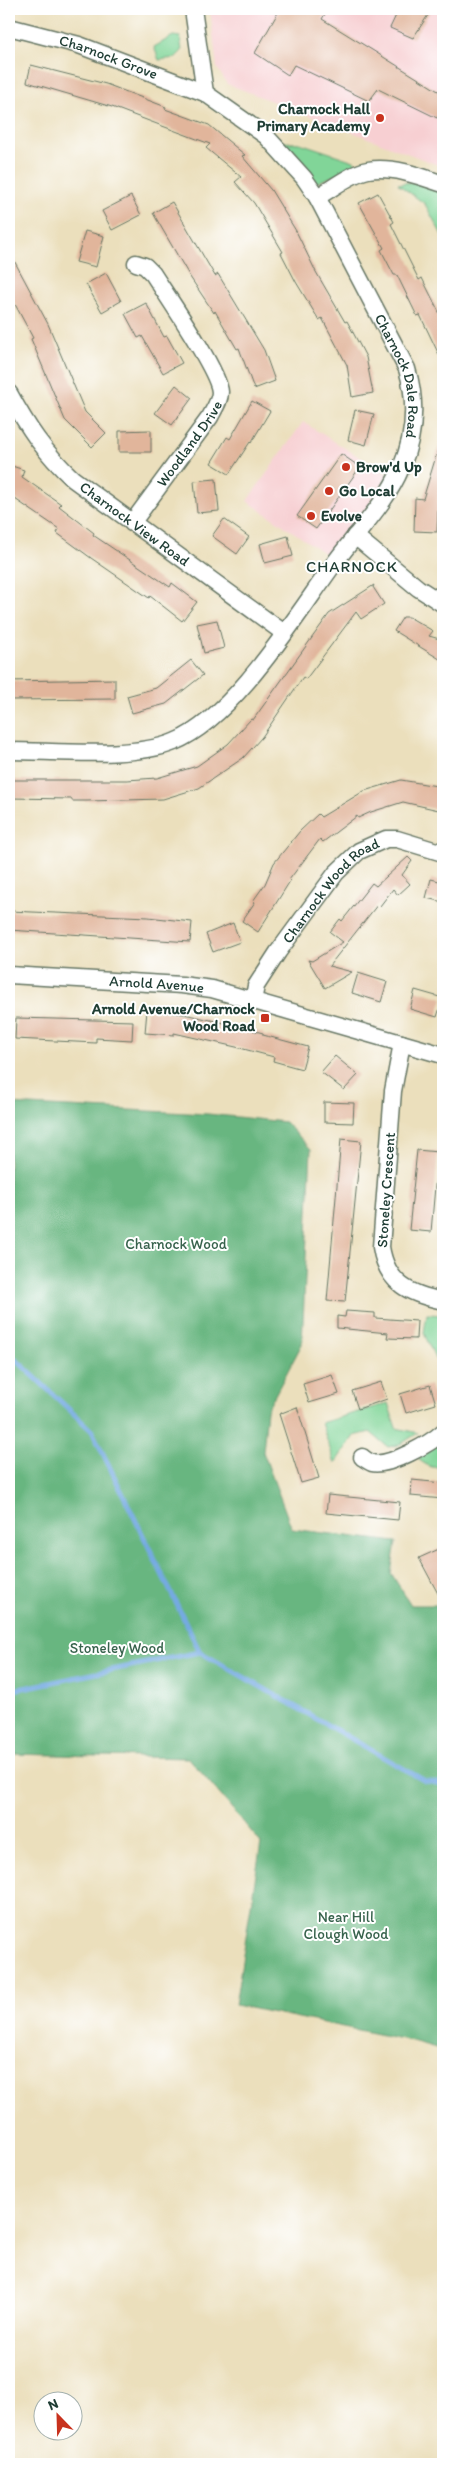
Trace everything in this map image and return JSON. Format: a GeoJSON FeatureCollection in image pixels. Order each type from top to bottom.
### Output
{"type":"FeatureCollection","features":[{"type":"Feature","properties":{"kind":"street"},"geometry":{"type":"LineString","coordinates":[[193,9],[205,93]]}},
{"type":"Feature","properties":{"kind":"street","name":"Charnock Grove"},"geometry":{"type":"LineString","coordinates":[[9,28],[79,44],[205,93]]}},
{"type":"Feature","properties":{"kind":"street","name":"Charnock Dale Road"},"geometry":{"type":"LineString","coordinates":[[9,751],[124,751],[151,749],[174,742],[195,731],[221,710],[284,633],[386,494],[402,466],[410,439],[414,410],[413,389],[407,368],[395,345],[304,178],[266,136],[205,93]]}},
{"type":"Feature","properties":{"kind":"street"},"geometry":{"type":"LineString","coordinates":[[316,197],[366,170],[386,169],[416,175],[443,184]]}},
{"type":"Feature","properties":{"kind":"street","name":"Woodland Drive"},"geometry":{"type":"LineString","coordinates":[[132,523],[210,417],[217,404],[220,392],[209,365],[153,274],[145,266],[136,263]]}},
{"type":"Feature","properties":{"kind":"street","name":"Charnock View Road"},"geometry":{"type":"LineString","coordinates":[[9,393],[14,416],[50,458],[73,479],[284,633]]}},
{"type":"Feature","properties":{"kind":"street"},"geometry":{"type":"LineString","coordinates":[[355,536],[418,588],[443,604]]}},
{"type":"Feature","properties":{"kind":"street","name":"Charnock Wood Road"},"geometry":{"type":"LineString","coordinates":[[253,1002],[256,986],[278,952],[336,872],[359,851],[386,839],[397,840],[443,853]]}},
{"type":"Feature","properties":{"kind":"street","name":"Arnold Avenue"},"geometry":{"type":"LineString","coordinates":[[9,975],[182,985],[212,989],[443,1055]]}},
{"type":"Feature","properties":{"kind":"street","name":"Stoneley Crescent"},"geometry":{"type":"LineString","coordinates":[[402,1043],[393,1092],[381,1247],[383,1262],[396,1281],[405,1289],[443,1301]]}},
{"type":"Feature","properties":{"kind":"street"},"geometry":{"type":"LineString","coordinates":[[362,1457],[373,1463],[391,1461],[418,1448],[443,1432]]}},
{"type":"Feature","properties":{"kind":"shaded area","name":"Charnock Hall Primary Academy"},"geometry":{"type":"Polygon","coordinates":[[[210,9],[443,9],[443,167],[227,84],[217,68],[210,9]]]}},
{"type":"Feature","properties":{"kind":"shaded area"},"geometry":{"type":"Polygon","coordinates":[[[303,422],[396,480],[336,561],[247,501],[303,422]]]}},
{"type":"Feature","properties":{"kind":"green space"},"geometry":{"type":"Polygon","coordinates":[[[173,36],[180,37],[182,51],[175,58],[159,60],[154,47],[173,36]]]}},
{"type":"Feature","properties":{"kind":"green space"},"geometry":{"type":"Polygon","coordinates":[[[282,142],[300,143],[354,161],[358,166],[316,183],[306,168],[282,142]]]}},
{"type":"Feature","properties":{"kind":"green space"},"geometry":{"type":"Polygon","coordinates":[[[411,182],[443,191],[443,237],[425,204],[398,184],[411,182]]]}},
{"type":"Feature","properties":{"kind":"green space"},"geometry":{"type":"Polygon","coordinates":[[[9,1104],[208,1114],[285,1122],[311,1149],[302,1344],[267,1410],[263,1452],[292,1529],[396,1542],[391,1573],[411,1605],[443,1605],[443,2050],[412,2041],[235,2005],[261,1843],[189,1758],[9,1754],[9,1104]]]}},
{"type":"Feature","properties":{"kind":"green space"},"geometry":{"type":"Polygon","coordinates":[[[427,1314],[443,1315],[443,1376],[424,1333],[427,1314]]]}},
{"type":"Feature","properties":{"kind":"green space"},"geometry":{"type":"Polygon","coordinates":[[[388,1403],[396,1428],[418,1433],[399,1445],[388,1447],[370,1432],[354,1436],[335,1463],[321,1423],[388,1403]]]}},
{"type":"Feature","properties":{"kind":"green space"},"geometry":{"type":"Polygon","coordinates":[[[443,1440],[443,1466],[433,1467],[418,1459],[443,1440]]]}},
{"type":"Feature","properties":{"kind":"building"},"geometry":{"type":"Polygon","coordinates":[[[280,9],[328,9],[322,19],[443,94],[443,108],[437,118],[378,89],[369,101],[294,65],[288,75],[255,53],[280,9]]]}},
{"type":"Feature","properties":{"kind":"building"},"geometry":{"type":"Polygon","coordinates":[[[399,9],[432,9],[413,38],[390,28],[399,9]]]}},
{"type":"Feature","properties":{"kind":"building"},"geometry":{"type":"Polygon","coordinates":[[[31,65],[106,84],[209,125],[245,155],[242,156],[271,190],[296,231],[316,272],[345,322],[347,321],[366,357],[373,393],[352,397],[347,365],[322,318],[319,320],[296,282],[281,253],[283,252],[254,203],[235,182],[241,177],[206,148],[210,144],[112,107],[27,82],[31,65]]]}},
{"type":"Feature","properties":{"kind":"building"},"geometry":{"type":"Polygon","coordinates":[[[378,193],[394,222],[391,224],[419,280],[422,278],[443,320],[443,363],[420,315],[417,316],[397,275],[394,275],[381,250],[384,248],[359,203],[378,193]]]}},
{"type":"Feature","properties":{"kind":"building"},"geometry":{"type":"Polygon","coordinates":[[[131,196],[141,215],[112,230],[102,211],[131,196]]]}},
{"type":"Feature","properties":{"kind":"building"},"geometry":{"type":"Polygon","coordinates":[[[172,202],[215,276],[218,274],[264,350],[275,381],[254,389],[239,348],[237,349],[215,311],[214,313],[190,277],[153,213],[172,202]]]}},
{"type":"Feature","properties":{"kind":"building"},"geometry":{"type":"Polygon","coordinates":[[[85,231],[104,236],[96,267],[76,262],[85,231]]]}},
{"type":"Feature","properties":{"kind":"building"},"geometry":{"type":"Polygon","coordinates":[[[9,251],[48,324],[85,412],[106,433],[92,447],[65,420],[31,339],[33,338],[9,293],[9,251]]]}},
{"type":"Feature","properties":{"kind":"building"},"geometry":{"type":"Polygon","coordinates":[[[106,273],[121,301],[102,312],[86,284],[106,273]]]}},
{"type":"Feature","properties":{"kind":"building"},"geometry":{"type":"Polygon","coordinates":[[[146,303],[164,337],[167,336],[182,363],[163,373],[142,336],[138,338],[125,314],[146,303]]]}},
{"type":"Feature","properties":{"kind":"building"},"geometry":{"type":"Polygon","coordinates":[[[176,385],[192,398],[172,425],[155,413],[176,385]]]}},
{"type":"Feature","properties":{"kind":"building"},"geometry":{"type":"Polygon","coordinates":[[[252,401],[270,411],[251,443],[229,474],[211,463],[227,437],[230,439],[252,401]]]}},
{"type":"Feature","properties":{"kind":"building"},"geometry":{"type":"Polygon","coordinates":[[[355,410],[374,414],[366,445],[348,440],[355,410]]]}},
{"type":"Feature","properties":{"kind":"building"},"geometry":{"type":"Polygon","coordinates":[[[151,430],[151,452],[119,452],[119,431],[151,430]]]}},
{"type":"Feature","properties":{"kind":"building"},"geometry":{"type":"Polygon","coordinates":[[[440,443],[443,443],[443,487],[439,486],[437,532],[414,531],[415,498],[423,499],[440,443]]]}},
{"type":"Feature","properties":{"kind":"building"},"geometry":{"type":"Polygon","coordinates":[[[341,454],[360,467],[316,529],[297,516],[341,454]]]}},
{"type":"Feature","properties":{"kind":"building"},"geometry":{"type":"Polygon","coordinates":[[[9,465],[24,470],[22,477],[61,504],[59,506],[94,533],[93,535],[170,587],[172,583],[197,602],[182,621],[150,596],[149,598],[91,558],[57,533],[59,529],[15,499],[12,509],[9,509],[9,465]]]}},
{"type":"Feature","properties":{"kind":"building"},"geometry":{"type":"Polygon","coordinates":[[[216,479],[219,511],[197,513],[194,481],[216,479]]]}},
{"type":"Feature","properties":{"kind":"building"},"geometry":{"type":"Polygon","coordinates":[[[224,519],[249,537],[237,554],[212,536],[224,519]]]}},
{"type":"Feature","properties":{"kind":"building"},"geometry":{"type":"Polygon","coordinates":[[[288,536],[293,556],[265,563],[260,544],[288,536]]]}},
{"type":"Feature","properties":{"kind":"building"},"geometry":{"type":"Polygon","coordinates":[[[374,585],[373,587],[384,604],[361,619],[356,612],[306,679],[303,677],[262,737],[243,758],[199,788],[163,799],[72,801],[72,799],[9,798],[9,780],[127,780],[157,778],[197,766],[228,744],[251,719],[253,720],[329,614],[374,585]]]}},
{"type":"Feature","properties":{"kind":"building"},"geometry":{"type":"Polygon","coordinates":[[[403,617],[409,617],[433,631],[429,636],[443,640],[443,661],[394,631],[403,617]]]}},
{"type":"Feature","properties":{"kind":"building"},"geometry":{"type":"Polygon","coordinates":[[[217,620],[224,648],[204,653],[197,624],[217,620]]]}},
{"type":"Feature","properties":{"kind":"building"},"geometry":{"type":"Polygon","coordinates":[[[191,660],[203,675],[166,704],[132,713],[127,696],[156,688],[191,660]]]}},
{"type":"Feature","properties":{"kind":"building"},"geometry":{"type":"Polygon","coordinates":[[[115,679],[115,699],[9,700],[9,681],[115,679]]]}},
{"type":"Feature","properties":{"kind":"building"},"geometry":{"type":"Polygon","coordinates":[[[401,780],[443,787],[443,811],[403,802],[358,818],[357,816],[323,842],[320,839],[289,880],[258,932],[242,921],[265,884],[274,863],[300,831],[318,814],[321,817],[364,791],[401,780]]]}},
{"type":"Feature","properties":{"kind":"building"},"geometry":{"type":"Polygon","coordinates":[[[408,857],[412,861],[402,875],[410,884],[398,895],[393,889],[380,906],[378,904],[329,966],[352,972],[325,988],[308,960],[312,961],[343,942],[330,932],[340,919],[342,921],[372,883],[376,886],[408,857]]]}},
{"type":"Feature","properties":{"kind":"building"},"geometry":{"type":"Polygon","coordinates":[[[431,879],[443,882],[443,902],[426,898],[431,879]]]}},
{"type":"Feature","properties":{"kind":"building"},"geometry":{"type":"Polygon","coordinates":[[[9,911],[148,917],[192,922],[190,942],[9,930],[9,911]]]}},
{"type":"Feature","properties":{"kind":"building"},"geometry":{"type":"Polygon","coordinates":[[[233,923],[240,942],[213,952],[206,934],[233,923]]]}},
{"type":"Feature","properties":{"kind":"building"},"geometry":{"type":"Polygon","coordinates":[[[358,973],[387,982],[381,1002],[352,993],[358,973]]]}},
{"type":"Feature","properties":{"kind":"building"},"geometry":{"type":"Polygon","coordinates":[[[415,990],[443,998],[437,1017],[410,1009],[415,990]]]}},
{"type":"Feature","properties":{"kind":"building"},"geometry":{"type":"Polygon","coordinates":[[[147,1010],[184,1014],[233,1025],[308,1047],[302,1069],[273,1061],[274,1057],[236,1047],[174,1033],[174,1035],[145,1033],[147,1010]]]}},
{"type":"Feature","properties":{"kind":"building"},"geometry":{"type":"Polygon","coordinates":[[[16,1018],[133,1021],[132,1040],[96,1038],[96,1043],[15,1039],[16,1018]]]}},
{"type":"Feature","properties":{"kind":"building"},"geometry":{"type":"Polygon","coordinates":[[[335,1056],[358,1075],[344,1090],[321,1072],[335,1056]]]}},
{"type":"Feature","properties":{"kind":"building"},"geometry":{"type":"Polygon","coordinates":[[[324,1102],[354,1103],[353,1123],[324,1122],[324,1102]]]}},
{"type":"Feature","properties":{"kind":"building"},"geometry":{"type":"Polygon","coordinates":[[[341,1139],[361,1141],[345,1302],[327,1301],[341,1139]]]}},
{"type":"Feature","properties":{"kind":"building"},"geometry":{"type":"Polygon","coordinates":[[[417,1150],[438,1152],[431,1232],[409,1230],[417,1150]]]}},
{"type":"Feature","properties":{"kind":"building"},"geometry":{"type":"Polygon","coordinates":[[[346,1311],[375,1313],[375,1318],[417,1321],[416,1339],[387,1338],[388,1333],[337,1328],[337,1316],[345,1317],[346,1311]]]}},
{"type":"Feature","properties":{"kind":"building"},"geometry":{"type":"Polygon","coordinates":[[[332,1375],[339,1394],[309,1403],[303,1384],[332,1375]]]}},
{"type":"Feature","properties":{"kind":"building"},"geometry":{"type":"Polygon","coordinates":[[[381,1382],[387,1399],[358,1409],[352,1391],[381,1382]]]}},
{"type":"Feature","properties":{"kind":"building"},"geometry":{"type":"Polygon","coordinates":[[[430,1385],[436,1404],[406,1413],[400,1394],[430,1385]]]}},
{"type":"Feature","properties":{"kind":"building"},"geometry":{"type":"Polygon","coordinates":[[[297,1407],[319,1478],[301,1483],[279,1414],[297,1407]]]}},
{"type":"Feature","properties":{"kind":"building"},"geometry":{"type":"Polygon","coordinates":[[[412,1480],[443,1483],[443,1499],[411,1496],[412,1480]]]}},
{"type":"Feature","properties":{"kind":"building"},"geometry":{"type":"Polygon","coordinates":[[[328,1495],[400,1502],[398,1520],[326,1513],[328,1495]]]}},
{"type":"Feature","properties":{"kind":"building"},"geometry":{"type":"Polygon","coordinates":[[[439,1549],[443,1558],[443,1603],[419,1558],[439,1549]]]}},
{"type":"Feature","properties":{"kind":"waterway"},"geometry":{"type":"LineString","coordinates":[[9,1353],[92,1431],[200,1652],[425,1781],[443,1784]]}},
{"type":"Feature","properties":{"kind":"waterway"},"geometry":{"type":"LineString","coordinates":[[9,1691],[200,1652]]}},
{"type":"Feature","properties":{"kind":"place","name":"Charnock Hall Primary Academy"},"geometry":{"type":"Point","coordinates":[380,118]}},
{"type":"Feature","properties":{"kind":"place","name":"Brow'd Up"},"geometry":{"type":"Point","coordinates":[346,467]}},
{"type":"Feature","properties":{"kind":"place","name":"Go Local"},"geometry":{"type":"Point","coordinates":[329,491]}},
{"type":"Feature","properties":{"kind":"place","name":"Evolve"},"geometry":{"type":"Point","coordinates":[311,516]}},
{"type":"Feature","properties":{"kind":"place","name":"Arnold Avenue/Charnock Wood Road"},"geometry":{"type":"Point","coordinates":[265,1018]}},
{"type":"Feature","properties":{"kind":"district","name":"CHARNOCK"},"geometry":{"type":"Point","coordinates":[352,566]}},
{"type":"Feature","properties":{"kind":"park label","name":"Charnock Wood"},"geometry":{"type":"Point","coordinates":[176,1244]}},
{"type":"Feature","properties":{"kind":"park label","name":"Stoneley Wood"},"geometry":{"type":"Point","coordinates":[117,1648]}},
{"type":"Feature","properties":{"kind":"park label","name":"Near Hill Clough Wood"},"geometry":{"type":"Point","coordinates":[346,1926]}}]}
